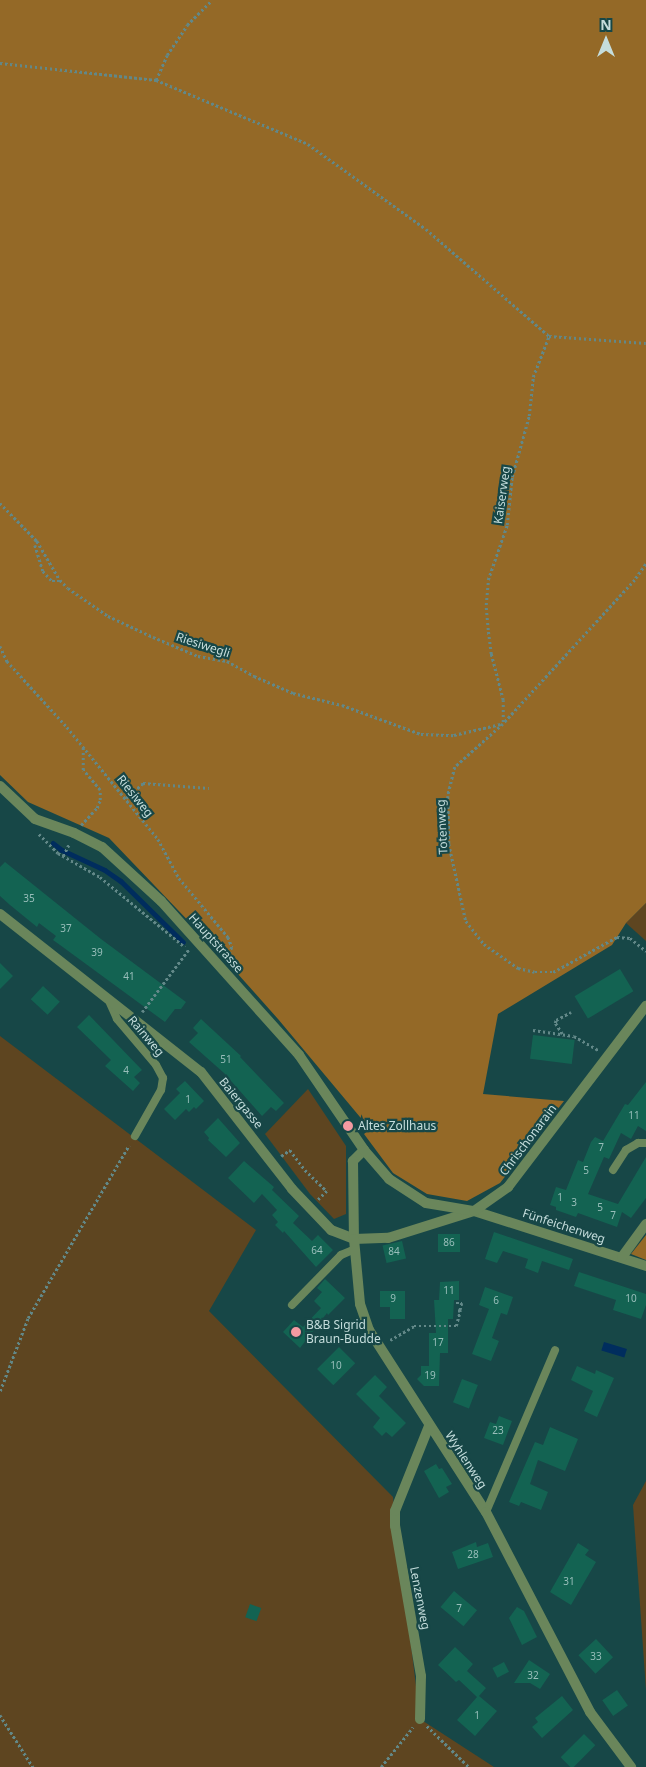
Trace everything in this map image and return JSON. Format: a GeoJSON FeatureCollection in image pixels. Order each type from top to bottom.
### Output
{"type":"FeatureCollection","features":[{"type":"Feature","properties":{"kind":"street","name":"Hauptstrasse"},"geometry":{"type":"LineString","coordinates":[[0,786],[35,820],[74,833],[102,847],[161,901],[221,966],[298,1056],[364,1150],[388,1179],[426,1203],[474,1211]]}},
{"type":"Feature","properties":{"kind":"street","name":"Baiergasse"},"geometry":{"type":"LineString","coordinates":[[0,914],[201,1072],[271,1162],[331,1230],[354,1244],[388,1238],[474,1211]]}},
{"type":"Feature","properties":{"kind":"street","name":"Chrischonarain"},"geometry":{"type":"LineString","coordinates":[[474,1211],[508,1187],[646,1006]]}},
{"type":"Feature","properties":{"kind":"street","name":"Wyhlenweg"},"geometry":{"type":"LineString","coordinates":[[364,1150],[353,1161],[354,1244],[360,1304],[369,1330],[378,1347],[486,1512],[590,1712],[631,1767]]}},
{"type":"Feature","properties":{"kind":"street","name":"Fünfeichenweg"},"geometry":{"type":"LineString","coordinates":[[474,1211],[646,1266]]}},
{"type":"Feature","properties":{"kind":"street"},"geometry":{"type":"LineString","coordinates":[[622,1257],[646,1224]]}},
{"type":"Feature","properties":{"kind":"street","name":"Lenzenweg"},"geometry":{"type":"LineString","coordinates":[[420,1719],[420,1676],[395,1526],[396,1511],[429,1426]]}},
{"type":"Feature","properties":{"kind":"lane","name":"Rainweg"},"geometry":{"type":"LineString","coordinates":[[110,1002],[117,1019],[156,1065],[163,1078],[161,1090],[135,1136]]}},
{"type":"Feature","properties":{"kind":"lane"},"geometry":{"type":"LineString","coordinates":[[613,1170],[626,1150],[638,1143],[646,1143]]}},
{"type":"Feature","properties":{"kind":"lane"},"geometry":{"type":"LineString","coordinates":[[292,1305],[354,1244]]}},
{"type":"Feature","properties":{"kind":"lane"},"geometry":{"type":"LineString","coordinates":[[486,1512],[555,1350]]}},
{"type":"Feature","properties":{"kind":"path"},"geometry":{"type":"LineString","coordinates":[[156,80],[167,55],[187,25],[212,0]]}},
{"type":"Feature","properties":{"kind":"path"},"geometry":{"type":"LineString","coordinates":[[0,63],[156,80],[308,144],[426,229],[549,336],[646,343]]}},
{"type":"Feature","properties":{"kind":"path","name":"Kaiserweg"},"geometry":{"type":"LineString","coordinates":[[503,724],[503,700],[491,654],[488,630],[486,605],[488,580],[507,526],[512,476],[529,416],[533,377],[549,336]]}},
{"type":"Feature","properties":{"kind":"path","name":"Riesiwegli"},"geometry":{"type":"LineString","coordinates":[[0,503],[37,540],[61,581],[108,616],[198,656],[227,661],[293,693],[342,705],[421,734],[454,735],[503,724]]}},
{"type":"Feature","properties":{"kind":"path"},"geometry":{"type":"LineString","coordinates":[[37,540],[35,545],[43,571],[52,581],[61,581]]}},
{"type":"Feature","properties":{"kind":"path","name":"Totenweg"},"geometry":{"type":"LineString","coordinates":[[646,564],[635,580],[503,724],[455,767],[448,796],[449,844],[466,922],[484,944],[518,968],[535,972],[553,972],[618,937],[630,938],[646,951]]}},
{"type":"Feature","properties":{"kind":"path","name":"Riesiweg"},"geometry":{"type":"LineString","coordinates":[[0,646],[7,661],[83,746],[126,798],[158,840],[178,878],[228,937],[232,947],[229,956],[221,966]]}},
{"type":"Feature","properties":{"kind":"path"},"geometry":{"type":"LineString","coordinates":[[74,833],[97,808],[100,800],[100,790],[84,770],[83,746]]}},
{"type":"Feature","properties":{"kind":"path"},"geometry":{"type":"LineString","coordinates":[[126,798],[143,783],[209,788]]}},
{"type":"Feature","properties":{"kind":"path"},"geometry":{"type":"LineString","coordinates":[[36,831],[63,855],[100,876],[172,938],[199,956],[205,950]]}},
{"type":"Feature","properties":{"kind":"path"},"geometry":{"type":"LineString","coordinates":[[63,855],[67,850]]}},
{"type":"Feature","properties":{"kind":"path"},"geometry":{"type":"LineString","coordinates":[[134,1021],[188,949]]}},
{"type":"Feature","properties":{"kind":"path"},"geometry":{"type":"LineString","coordinates":[[562,1034],[555,1023],[556,1020],[571,1012]]}},
{"type":"Feature","properties":{"kind":"path"},"geometry":{"type":"LineString","coordinates":[[534,1030],[574,1036],[594,1048]]}},
{"type":"Feature","properties":{"kind":"path"},"geometry":{"type":"LineString","coordinates":[[0,1391],[28,1318],[135,1136]]}},
{"type":"Feature","properties":{"kind":"path"},"geometry":{"type":"LineString","coordinates":[[271,1162],[290,1150],[305,1170],[327,1190],[310,1208]]}},
{"type":"Feature","properties":{"kind":"path"},"geometry":{"type":"LineString","coordinates":[[378,1347],[414,1326],[456,1326],[458,1312],[462,1303],[456,1303]]}},
{"type":"Feature","properties":{"kind":"path"},"geometry":{"type":"LineString","coordinates":[[0,1715],[34,1767]]}},
{"type":"Feature","properties":{"kind":"path"},"geometry":{"type":"LineString","coordinates":[[381,1767],[420,1719],[469,1767]]}},
{"type":"Feature","properties":{"kind":"shaded area"},"geometry":{"type":"Polygon","coordinates":[[[0,0],[646,0],[646,903],[626,923],[612,945],[498,1014],[483,1094],[564,1101],[500,1183],[467,1201],[427,1194],[393,1173],[364,1134],[370,1129],[278,1019],[220,954],[109,838],[28,802],[0,775],[0,0]]]}},
{"type":"Feature","properties":{"kind":"shaded area"},"geometry":{"type":"Polygon","coordinates":[[[646,903],[646,941],[626,923],[646,903]]]}},
{"type":"Feature","properties":{"kind":"shaded area"},"geometry":{"type":"Polygon","coordinates":[[[0,1036],[256,1230],[209,1311],[393,1497],[420,1719],[494,1767],[0,1767],[0,1036]]]}},
{"type":"Feature","properties":{"kind":"shaded area"},"geometry":{"type":"Polygon","coordinates":[[[308,1089],[346,1146],[346,1214],[334,1219],[310,1194],[265,1134],[308,1089]]]}},
{"type":"Feature","properties":{"kind":"shaded area"},"geometry":{"type":"Polygon","coordinates":[[[646,1235],[646,1260],[631,1254],[646,1235]]]}},
{"type":"Feature","properties":{"kind":"shaded area"},"geometry":{"type":"Polygon","coordinates":[[[646,1481],[646,1690],[633,1505],[646,1481]]]}},
{"type":"Feature","properties":{"kind":"water"},"geometry":{"type":"Polygon","coordinates":[[[604,1342],[627,1349],[624,1358],[601,1351],[604,1342]]]}},
{"type":"Feature","properties":{"kind":"building"},"geometry":{"type":"Polygon","coordinates":[[[5,862],[101,939],[186,1002],[181,1009],[175,1009],[165,1022],[53,940],[56,936],[39,923],[37,927],[10,905],[0,896],[0,867],[5,862]]]}},
{"type":"Feature","properties":{"kind":"building"},"geometry":{"type":"Polygon","coordinates":[[[0,963],[13,976],[0,989],[0,963]]]}},
{"type":"Feature","properties":{"kind":"building"},"geometry":{"type":"Polygon","coordinates":[[[620,969],[633,991],[588,1019],[575,996],[620,969]]]}},
{"type":"Feature","properties":{"kind":"building"},"geometry":{"type":"Polygon","coordinates":[[[43,986],[60,1002],[48,1015],[31,999],[43,986]]]}},
{"type":"Feature","properties":{"kind":"building"},"geometry":{"type":"Polygon","coordinates":[[[89,1015],[142,1070],[134,1077],[140,1083],[133,1091],[105,1066],[111,1060],[77,1027],[89,1015]]]}},
{"type":"Feature","properties":{"kind":"building"},"geometry":{"type":"Polygon","coordinates":[[[201,1019],[241,1056],[284,1103],[276,1111],[271,1107],[262,1116],[224,1073],[189,1042],[198,1033],[193,1028],[201,1019]]]}},
{"type":"Feature","properties":{"kind":"building"},"geometry":{"type":"Polygon","coordinates":[[[533,1035],[575,1040],[572,1064],[530,1059],[533,1035]]]}},
{"type":"Feature","properties":{"kind":"building"},"geometry":{"type":"Polygon","coordinates":[[[185,1081],[204,1101],[196,1109],[194,1107],[189,1112],[186,1109],[175,1120],[164,1109],[180,1093],[176,1089],[185,1081]]]}},
{"type":"Feature","properties":{"kind":"building"},"geometry":{"type":"Polygon","coordinates":[[[646,1082],[646,1131],[638,1126],[631,1139],[621,1133],[609,1159],[604,1157],[588,1194],[618,1204],[646,1157],[646,1198],[631,1218],[622,1212],[617,1227],[578,1213],[576,1217],[556,1210],[556,1207],[550,1205],[556,1187],[566,1190],[578,1160],[583,1162],[591,1142],[595,1137],[603,1141],[625,1104],[628,1105],[646,1082]]]}},
{"type":"Feature","properties":{"kind":"building"},"geometry":{"type":"Polygon","coordinates":[[[218,1118],[240,1143],[226,1157],[208,1140],[209,1138],[204,1132],[218,1118]]]}},
{"type":"Feature","properties":{"kind":"building"},"geometry":{"type":"Polygon","coordinates":[[[244,1161],[274,1187],[272,1190],[299,1216],[293,1223],[312,1241],[318,1235],[333,1250],[316,1267],[284,1231],[283,1233],[275,1225],[278,1222],[272,1215],[277,1210],[262,1194],[254,1203],[228,1178],[244,1161]]]}},
{"type":"Feature","properties":{"kind":"building"},"geometry":{"type":"Polygon","coordinates":[[[494,1232],[573,1259],[569,1270],[542,1261],[538,1273],[525,1268],[528,1259],[503,1251],[497,1263],[485,1259],[494,1232]]]}},
{"type":"Feature","properties":{"kind":"building"},"geometry":{"type":"Polygon","coordinates":[[[438,1234],[460,1234],[460,1252],[438,1252],[438,1234]]]}},
{"type":"Feature","properties":{"kind":"building"},"geometry":{"type":"Polygon","coordinates":[[[402,1241],[406,1259],[387,1263],[383,1245],[402,1241]]]}},
{"type":"Feature","properties":{"kind":"building"},"geometry":{"type":"Polygon","coordinates":[[[579,1272],[646,1294],[646,1305],[641,1319],[613,1310],[616,1300],[574,1286],[579,1272]]]}},
{"type":"Feature","properties":{"kind":"building"},"geometry":{"type":"Polygon","coordinates":[[[325,1279],[345,1298],[328,1315],[327,1313],[300,1348],[283,1332],[294,1320],[303,1327],[321,1308],[314,1301],[322,1292],[317,1288],[325,1279]]]}},
{"type":"Feature","properties":{"kind":"building"},"geometry":{"type":"Polygon","coordinates":[[[459,1281],[459,1300],[454,1300],[453,1319],[448,1319],[448,1353],[440,1353],[439,1386],[424,1386],[417,1379],[421,1375],[421,1366],[429,1366],[429,1333],[436,1333],[434,1300],[439,1300],[440,1282],[459,1281]]]}},
{"type":"Feature","properties":{"kind":"building"},"geometry":{"type":"Polygon","coordinates":[[[485,1287],[513,1297],[507,1315],[501,1313],[492,1338],[499,1341],[491,1361],[472,1354],[489,1309],[479,1305],[485,1287]]]}},
{"type":"Feature","properties":{"kind":"building"},"geometry":{"type":"Polygon","coordinates":[[[380,1291],[405,1291],[405,1319],[390,1319],[390,1307],[380,1307],[380,1291]]]}},
{"type":"Feature","properties":{"kind":"building"},"geometry":{"type":"Polygon","coordinates":[[[339,1347],[355,1363],[333,1385],[317,1369],[339,1347]]]}},
{"type":"Feature","properties":{"kind":"building"},"geometry":{"type":"Polygon","coordinates":[[[577,1366],[595,1374],[596,1370],[614,1378],[597,1417],[584,1411],[593,1391],[571,1380],[577,1366]]]}},
{"type":"Feature","properties":{"kind":"building"},"geometry":{"type":"Polygon","coordinates":[[[375,1375],[387,1387],[379,1396],[406,1423],[392,1437],[386,1432],[382,1436],[373,1427],[380,1418],[356,1394],[375,1375]]]}},
{"type":"Feature","properties":{"kind":"building"},"geometry":{"type":"Polygon","coordinates":[[[462,1379],[478,1385],[469,1408],[453,1402],[462,1379]]]}},
{"type":"Feature","properties":{"kind":"building"},"geometry":{"type":"Polygon","coordinates":[[[499,1416],[512,1421],[503,1445],[484,1438],[490,1422],[496,1424],[499,1416]]]}},
{"type":"Feature","properties":{"kind":"building"},"geometry":{"type":"Polygon","coordinates":[[[550,1427],[578,1439],[565,1471],[538,1460],[530,1484],[548,1492],[541,1510],[521,1502],[519,1506],[509,1502],[535,1442],[543,1445],[550,1427]]]}},
{"type":"Feature","properties":{"kind":"building"},"geometry":{"type":"Polygon","coordinates":[[[436,1464],[439,1469],[442,1468],[452,1484],[446,1487],[449,1492],[439,1498],[424,1471],[436,1464]]]}},
{"type":"Feature","properties":{"kind":"building"},"geometry":{"type":"Polygon","coordinates":[[[476,1542],[477,1547],[488,1543],[493,1557],[458,1569],[452,1552],[476,1542]]]}},
{"type":"Feature","properties":{"kind":"building"},"geometry":{"type":"Polygon","coordinates":[[[578,1543],[589,1550],[585,1555],[596,1562],[571,1605],[550,1592],[578,1543]]]}},
{"type":"Feature","properties":{"kind":"building"},"geometry":{"type":"Polygon","coordinates":[[[454,1591],[477,1610],[463,1626],[441,1607],[454,1591]]]}},
{"type":"Feature","properties":{"kind":"building"},"geometry":{"type":"Polygon","coordinates":[[[250,1604],[261,1608],[256,1621],[245,1617],[250,1604]]]}},
{"type":"Feature","properties":{"kind":"building"},"geometry":{"type":"Polygon","coordinates":[[[517,1607],[524,1611],[537,1637],[522,1645],[509,1618],[517,1607]]]}},
{"type":"Feature","properties":{"kind":"building"},"geometry":{"type":"Polygon","coordinates":[[[596,1639],[613,1657],[595,1674],[578,1655],[596,1639]]]}},
{"type":"Feature","properties":{"kind":"building"},"geometry":{"type":"Polygon","coordinates":[[[455,1647],[473,1664],[467,1671],[486,1688],[479,1696],[497,1711],[475,1736],[457,1720],[477,1697],[459,1680],[456,1682],[438,1665],[455,1647]]]}},
{"type":"Feature","properties":{"kind":"building"},"geometry":{"type":"Polygon","coordinates":[[[529,1660],[550,1674],[540,1689],[530,1683],[514,1683],[529,1660]]]}},
{"type":"Feature","properties":{"kind":"building"},"geometry":{"type":"Polygon","coordinates":[[[504,1662],[509,1672],[497,1678],[492,1668],[504,1662]]]}},
{"type":"Feature","properties":{"kind":"building"},"geometry":{"type":"Polygon","coordinates":[[[617,1690],[628,1706],[613,1716],[602,1700],[617,1690]]]}},
{"type":"Feature","properties":{"kind":"building"},"geometry":{"type":"Polygon","coordinates":[[[562,1696],[573,1710],[542,1738],[532,1727],[538,1722],[535,1718],[562,1696]]]}},
{"type":"Feature","properties":{"kind":"building"},"geometry":{"type":"Polygon","coordinates":[[[584,1734],[595,1745],[574,1767],[570,1767],[561,1757],[584,1734]]]}},
{"type":"Feature","properties":{"kind":"waterway"},"geometry":{"type":"LineString","coordinates":[[53,843],[62,850],[105,870],[121,881],[183,942]]}},
{"type":"Feature","properties":{"kind":"place","name":"Altes Zollhaus"},"geometry":{"type":"Point","coordinates":[348,1126]}},
{"type":"Feature","properties":{"kind":"place","name":"B&B Sigrid Braun-Budde"},"geometry":{"type":"Point","coordinates":[296,1332]}}]}
